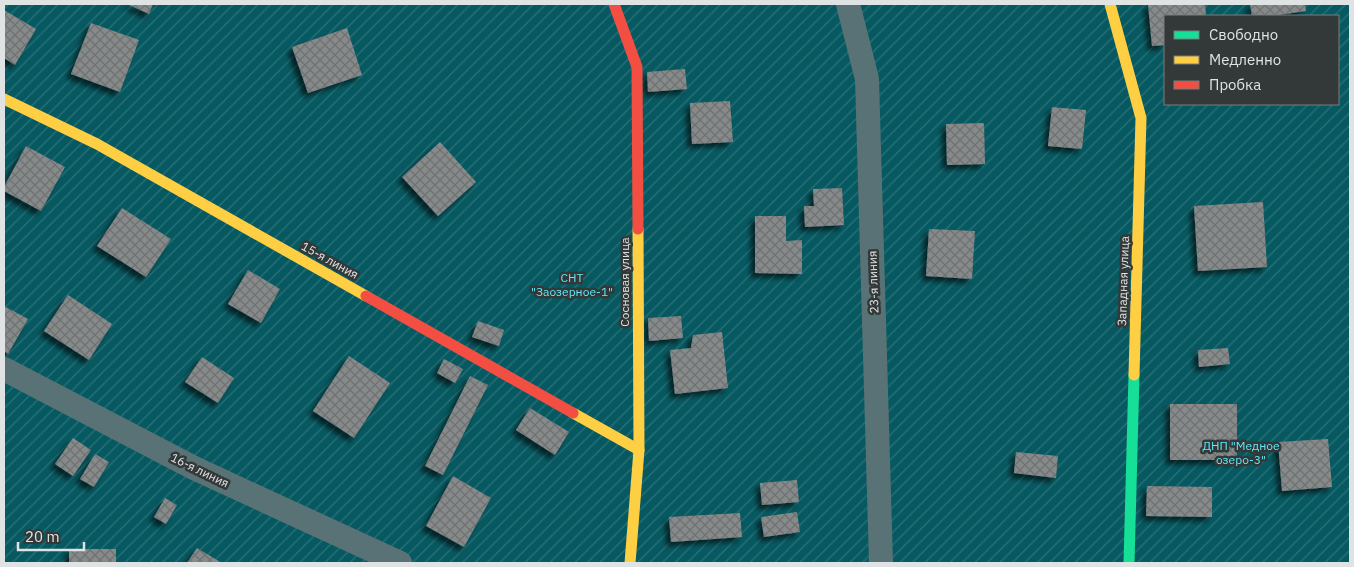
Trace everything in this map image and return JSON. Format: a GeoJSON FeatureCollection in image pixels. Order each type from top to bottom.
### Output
{"type":"FeatureCollection","features":[{"type":"Feature","properties":{"kind":"street","name":"Сосновая улица"},"geometry":{"type":"LineString","coordinates":[[614,4],[637,67],[640,450],[630,563]]}},
{"type":"Feature","properties":{"kind":"street","name":"23-я линия"},"geometry":{"type":"LineString","coordinates":[[848,4],[867,79],[881,563]]}},
{"type":"Feature","properties":{"kind":"street","name":"Западная улица"},"geometry":{"type":"LineString","coordinates":[[1110,4],[1141,118],[1129,563]]}},
{"type":"Feature","properties":{"kind":"street","name":"15-я линия"},"geometry":{"type":"LineString","coordinates":[[4,99],[105,148],[640,450]]}},
{"type":"Feature","properties":{"kind":"street","name":"16-я линия"},"geometry":{"type":"LineString","coordinates":[[4,369],[194,468],[400,563]]}},
{"type":"Feature","properties":{"kind":"green space","name":"СНТ \"Заозерное-1\""},"geometry":{"type":"Polygon","coordinates":[[[4,4],[1350,4],[1350,563],[4,563],[4,4]]]}},
{"type":"Feature","properties":{"kind":"building"},"geometry":{"type":"Polygon","coordinates":[[[127,4],[153,4],[149,14],[127,4]]]}},
{"type":"Feature","properties":{"kind":"building"},"geometry":{"type":"Polygon","coordinates":[[[1148,4],[1205,4],[1206,15],[1164,15],[1164,45],[1152,46],[1148,4]]]}},
{"type":"Feature","properties":{"kind":"building"},"geometry":{"type":"Polygon","coordinates":[[[1250,4],[1305,4],[1306,11],[1279,15],[1252,15],[1250,4]]]}},
{"type":"Feature","properties":{"kind":"building"},"geometry":{"type":"Polygon","coordinates":[[[4,10],[36,29],[15,65],[4,58],[4,10]]]}},
{"type":"Feature","properties":{"kind":"building"},"geometry":{"type":"Polygon","coordinates":[[[91,23],[139,40],[120,92],[71,74],[91,23]]]}},
{"type":"Feature","properties":{"kind":"building"},"geometry":{"type":"Polygon","coordinates":[[[347,28],[362,75],[308,93],[292,47],[347,28]]]}},
{"type":"Feature","properties":{"kind":"building"},"geometry":{"type":"Polygon","coordinates":[[[685,69],[687,89],[648,92],[647,72],[685,69]]]}},
{"type":"Feature","properties":{"kind":"building"},"geometry":{"type":"Polygon","coordinates":[[[730,101],[733,142],[692,144],[690,103],[730,101]]]}},
{"type":"Feature","properties":{"kind":"building"},"geometry":{"type":"Polygon","coordinates":[[[1052,107],[1086,110],[1082,149],[1048,146],[1052,107]]]}},
{"type":"Feature","properties":{"kind":"building"},"geometry":{"type":"Polygon","coordinates":[[[984,123],[985,164],[947,165],[946,124],[984,123]]]}},
{"type":"Feature","properties":{"kind":"building"},"geometry":{"type":"Polygon","coordinates":[[[440,142],[476,182],[438,216],[402,177],[440,142]]]}},
{"type":"Feature","properties":{"kind":"building"},"geometry":{"type":"Polygon","coordinates":[[[26,146],[65,167],[41,211],[4,191],[4,187],[26,146]]]}},
{"type":"Feature","properties":{"kind":"building"},"geometry":{"type":"Polygon","coordinates":[[[842,188],[844,225],[805,227],[804,206],[814,206],[813,189],[842,188]]]}},
{"type":"Feature","properties":{"kind":"building"},"geometry":{"type":"Polygon","coordinates":[[[1263,202],[1267,267],[1198,271],[1194,206],[1263,202]]]}},
{"type":"Feature","properties":{"kind":"building"},"geometry":{"type":"Polygon","coordinates":[[[122,208],[171,239],[146,277],[97,246],[122,208]]]}},
{"type":"Feature","properties":{"kind":"building"},"geometry":{"type":"Polygon","coordinates":[[[755,216],[786,216],[786,241],[802,240],[802,274],[755,273],[755,216]]]}},
{"type":"Feature","properties":{"kind":"building"},"geometry":{"type":"Polygon","coordinates":[[[929,229],[975,231],[972,279],[926,276],[929,229]]]}},
{"type":"Feature","properties":{"kind":"building"},"geometry":{"type":"Polygon","coordinates":[[[248,270],[280,289],[261,323],[228,304],[248,270]]]}},
{"type":"Feature","properties":{"kind":"building"},"geometry":{"type":"Polygon","coordinates":[[[68,295],[112,324],[89,360],[44,331],[68,295]]]}},
{"type":"Feature","properties":{"kind":"building"},"geometry":{"type":"Polygon","coordinates":[[[4,306],[28,319],[8,354],[4,351],[4,306]]]}},
{"type":"Feature","properties":{"kind":"building"},"geometry":{"type":"Polygon","coordinates":[[[681,316],[683,338],[649,341],[648,318],[681,316]]]}},
{"type":"Feature","properties":{"kind":"building"},"geometry":{"type":"Polygon","coordinates":[[[478,321],[504,330],[499,346],[472,337],[478,321]]]}},
{"type":"Feature","properties":{"kind":"building"},"geometry":{"type":"Polygon","coordinates":[[[722,332],[728,388],[675,394],[670,350],[691,348],[693,335],[722,332]]]}},
{"type":"Feature","properties":{"kind":"building"},"geometry":{"type":"Polygon","coordinates":[[[1228,348],[1230,364],[1199,367],[1198,350],[1228,348]]]}},
{"type":"Feature","properties":{"kind":"building"},"geometry":{"type":"Polygon","coordinates":[[[349,356],[390,383],[354,438],[313,411],[349,356]]]}},
{"type":"Feature","properties":{"kind":"building"},"geometry":{"type":"Polygon","coordinates":[[[202,357],[234,378],[218,403],[185,382],[202,357]]]}},
{"type":"Feature","properties":{"kind":"building"},"geometry":{"type":"Polygon","coordinates":[[[444,359],[463,369],[455,383],[437,373],[444,359]]]}},
{"type":"Feature","properties":{"kind":"building"},"geometry":{"type":"Polygon","coordinates":[[[470,376],[488,385],[443,475],[425,466],[470,376]]]}},
{"type":"Feature","properties":{"kind":"building"},"geometry":{"type":"Polygon","coordinates":[[[1170,404],[1237,404],[1237,460],[1170,460],[1170,404]]]}},
{"type":"Feature","properties":{"kind":"building"},"geometry":{"type":"Polygon","coordinates":[[[530,408],[569,432],[555,455],[516,430],[530,408]]]}},
{"type":"Feature","properties":{"kind":"building"},"geometry":{"type":"Polygon","coordinates":[[[73,438],[91,450],[73,476],[55,464],[73,438]]]}},
{"type":"Feature","properties":{"kind":"building"},"geometry":{"type":"Polygon","coordinates":[[[1328,439],[1332,487],[1282,491],[1278,442],[1328,439]]]}},
{"type":"Feature","properties":{"kind":"building"},"geometry":{"type":"Polygon","coordinates":[[[1016,452],[1058,456],[1056,478],[1014,473],[1016,452]]]}},
{"type":"Feature","properties":{"kind":"building"},"geometry":{"type":"Polygon","coordinates":[[[95,454],[109,462],[94,487],[80,479],[95,454]]]}},
{"type":"Feature","properties":{"kind":"building"},"geometry":{"type":"Polygon","coordinates":[[[453,476],[491,498],[464,547],[426,526],[453,476]]]}},
{"type":"Feature","properties":{"kind":"building"},"geometry":{"type":"Polygon","coordinates":[[[797,480],[799,502],[762,505],[760,483],[797,480]]]}},
{"type":"Feature","properties":{"kind":"building"},"geometry":{"type":"Polygon","coordinates":[[[1147,486],[1212,487],[1212,517],[1146,516],[1147,486]]]}},
{"type":"Feature","properties":{"kind":"building"},"geometry":{"type":"Polygon","coordinates":[[[165,498],[177,505],[166,524],[154,517],[165,498]]]}},
{"type":"Feature","properties":{"kind":"building"},"geometry":{"type":"Polygon","coordinates":[[[797,512],[800,532],[764,537],[761,517],[797,512]]]}},
{"type":"Feature","properties":{"kind":"building"},"geometry":{"type":"Polygon","coordinates":[[[740,513],[742,537],[671,542],[669,517],[740,513]]]}},
{"type":"Feature","properties":{"kind":"building"},"geometry":{"type":"Polygon","coordinates":[[[197,548],[222,563],[187,563],[197,548]]]}},
{"type":"Feature","properties":{"kind":"building"},"geometry":{"type":"Polygon","coordinates":[[[69,549],[116,549],[116,563],[69,563],[69,549]]]}},
{"type":"Feature","properties":{"kind":"traffic: fast"},"geometry":{"type":"LineString","coordinates":[[1129,563],[1134,375]]}},
{"type":"Feature","properties":{"kind":"traffic: slow"},"geometry":{"type":"LineString","coordinates":[[1110,4],[1141,118],[1134,375]]}},
{"type":"Feature","properties":{"kind":"traffic: slow"},"geometry":{"type":"LineString","coordinates":[[4,99],[97,144],[366,296]]}},
{"type":"Feature","properties":{"kind":"traffic: slow"},"geometry":{"type":"LineString","coordinates":[[630,563],[639,450],[638,229]]}},
{"type":"Feature","properties":{"kind":"traffic: slow"},"geometry":{"type":"LineString","coordinates":[[573,413],[639,450]]}},
{"type":"Feature","properties":{"kind":"traffic: jam"},"geometry":{"type":"LineString","coordinates":[[614,4],[637,67],[638,229]]}},
{"type":"Feature","properties":{"kind":"traffic: jam"},"geometry":{"type":"LineString","coordinates":[[366,296],[573,413]]}},
{"type":"Feature","properties":{"kind":"park label","name":"ДНП \"Медное озеро-3\""},"geometry":{"type":"Point","coordinates":[1241,452]}}]}
